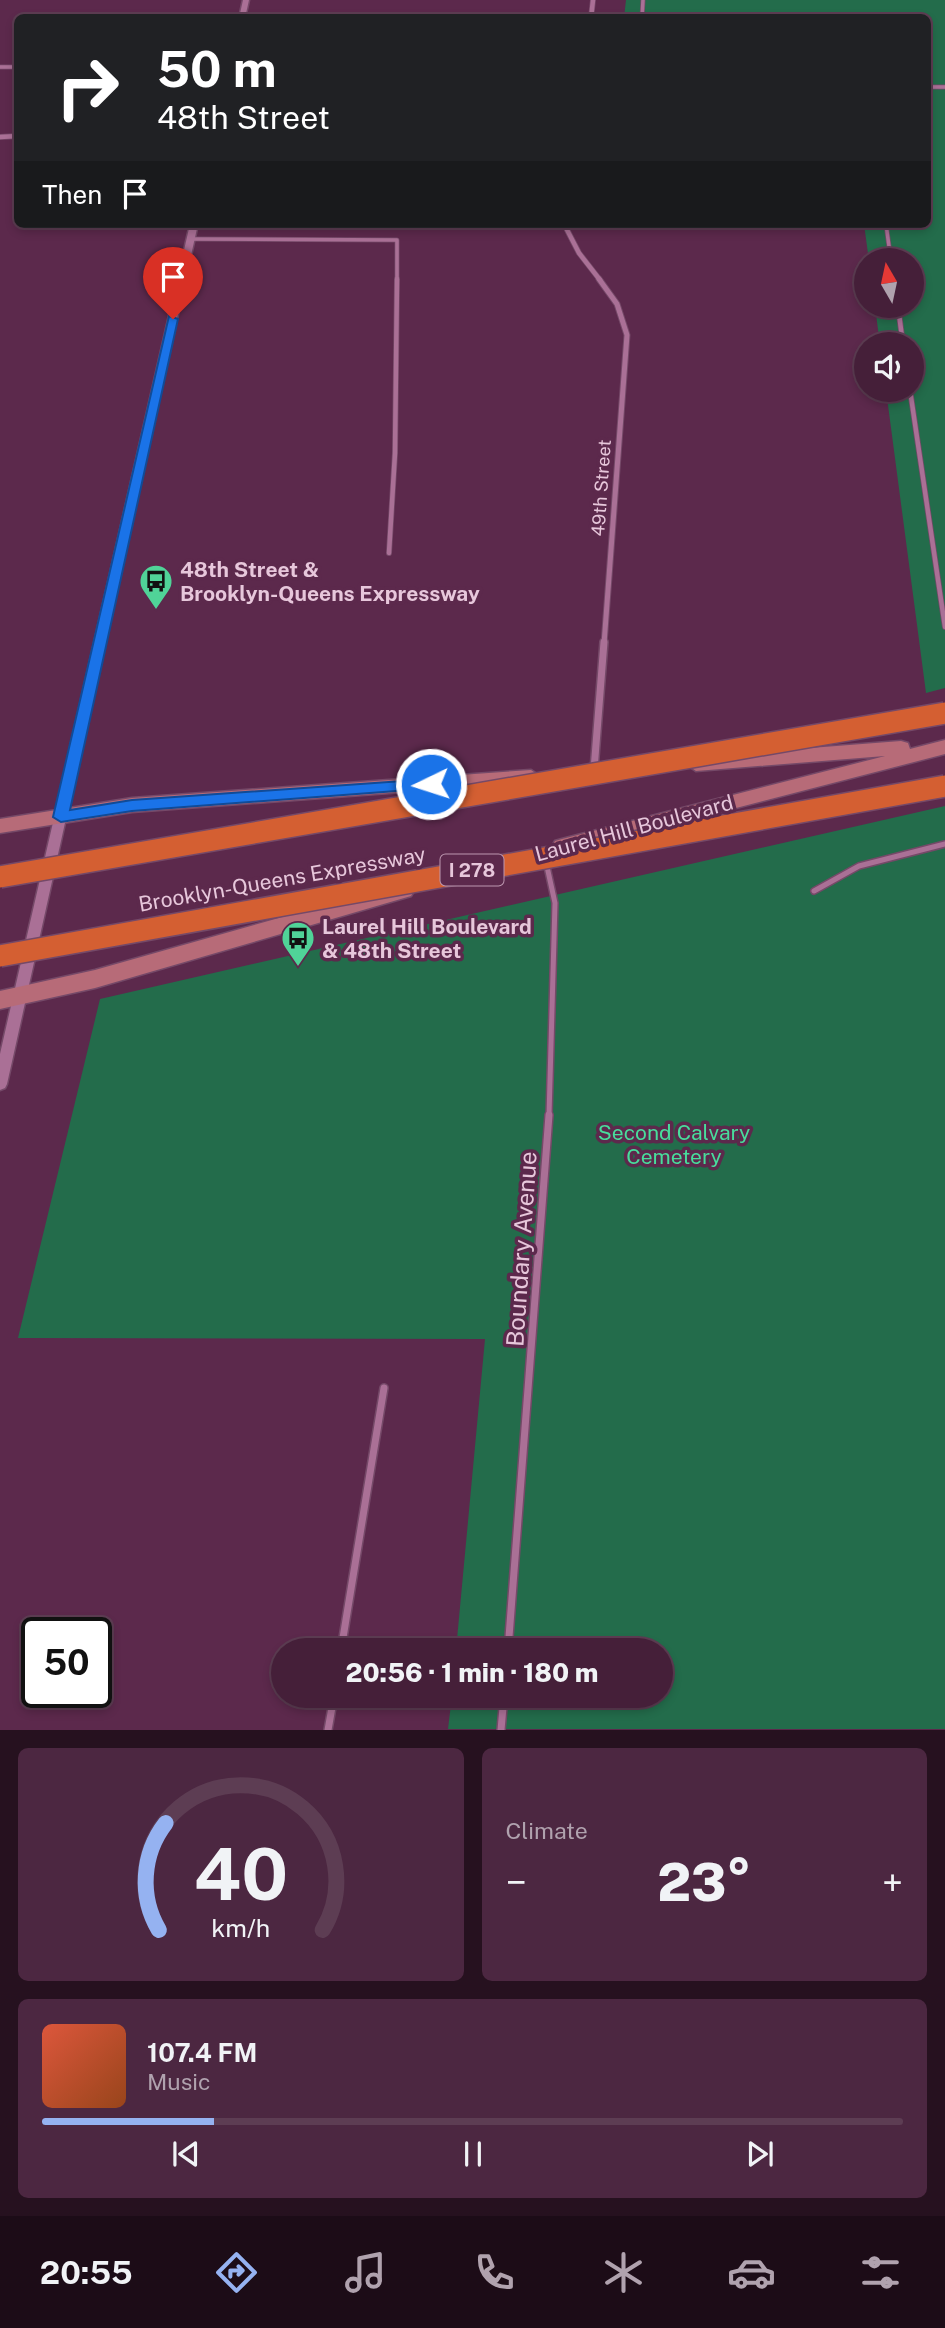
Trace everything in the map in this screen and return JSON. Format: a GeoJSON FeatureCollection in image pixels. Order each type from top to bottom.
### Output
{"type":"FeatureCollection","features":[{"type":"Feature","properties":{"kind":"highway"},"geometry":{"type":"LineString","coordinates":[[0,877],[945,713]]}},
{"type":"Feature","properties":{"kind":"highway","name":"Brooklyn-Queens Expressway"},"geometry":{"type":"LineString","coordinates":[[0,956],[945,786]]}},
{"type":"Feature","properties":{"kind":"main road","name":"Laurel Hill Boulevard"},"geometry":{"type":"LineString","coordinates":[[61,817],[132,806],[945,745]]}},
{"type":"Feature","properties":{"kind":"main road","name":"Laurel Hill Boulevard"},"geometry":{"type":"LineString","coordinates":[[11,998],[95,979],[544,851],[945,745]]}},
{"type":"Feature","properties":{"kind":"main road"},"geometry":{"type":"LineString","coordinates":[[0,827],[61,817]]}},
{"type":"Feature","properties":{"kind":"street"},"geometry":{"type":"LineString","coordinates":[[0,1084],[11,998],[61,817],[193,228]]}},
{"type":"Feature","properties":{"kind":"street","name":"49th Street"},"geometry":{"type":"LineString","coordinates":[[567,228],[580,255],[617,301],[627,335],[594,772]]}},
{"type":"Feature","properties":{"kind":"lane"},"geometry":{"type":"LineString","coordinates":[[887,228],[889,248]]}},
{"type":"Feature","properties":{"kind":"lane"},"geometry":{"type":"LineString","coordinates":[[191,239],[397,240],[395,453],[389,553]]}},
{"type":"Feature","properties":{"kind":"lane"},"geometry":{"type":"LineString","coordinates":[[912,402],[945,627]]}},
{"type":"Feature","properties":{"kind":"lane"},"geometry":{"type":"LineString","coordinates":[[814,891],[859,866],[945,844]]}},
{"type":"Feature","properties":{"kind":"lane","name":"Boundary Avenue"},"geometry":{"type":"LineString","coordinates":[[509,1638],[537,1295],[552,1054],[555,903],[544,851]]}},
{"type":"Feature","properties":{"kind":"lane"},"geometry":{"type":"LineString","coordinates":[[343,1638],[384,1388]]}},
{"type":"Feature","properties":{"kind":"lane"},"geometry":{"type":"LineString","coordinates":[[328,1730],[332,1708]]}},
{"type":"Feature","properties":{"kind":"lane"},"geometry":{"type":"LineString","coordinates":[[501,1730],[503,1708]]}},
{"type":"Feature","properties":{"kind":"green space"},"geometry":{"type":"Polygon","coordinates":[[[626,0],[945,0],[945,688],[926,693],[888,402],[924,402],[924,332],[878,332],[877,318],[924,318],[924,248],[867,248],[865,228],[931,228],[931,14],[624,14],[626,0]]]}},
{"type":"Feature","properties":{"kind":"green space","name":"Second Calvary Cemetery"},"geometry":{"type":"Polygon","coordinates":[[[945,806],[945,1729],[448,1729],[451,1708],[673,1708],[673,1638],[457,1638],[485,1339],[18,1338],[100,999],[945,806]]]}},
{"type":"Feature","properties":{"kind":"place","name":"48th Street & Brooklyn-Queens Expressway"},"geometry":{"type":"Point","coordinates":[156,611]}},
{"type":"Feature","properties":{"kind":"place","name":"Laurel Hill Boulevard & 48th Street"},"geometry":{"type":"Point","coordinates":[298,968]}},
{"type":"Feature","properties":{"kind":"route"},"geometry":{"type":"LineString","coordinates":[[173,319],[61,817],[132,806],[431,784]]}}]}
